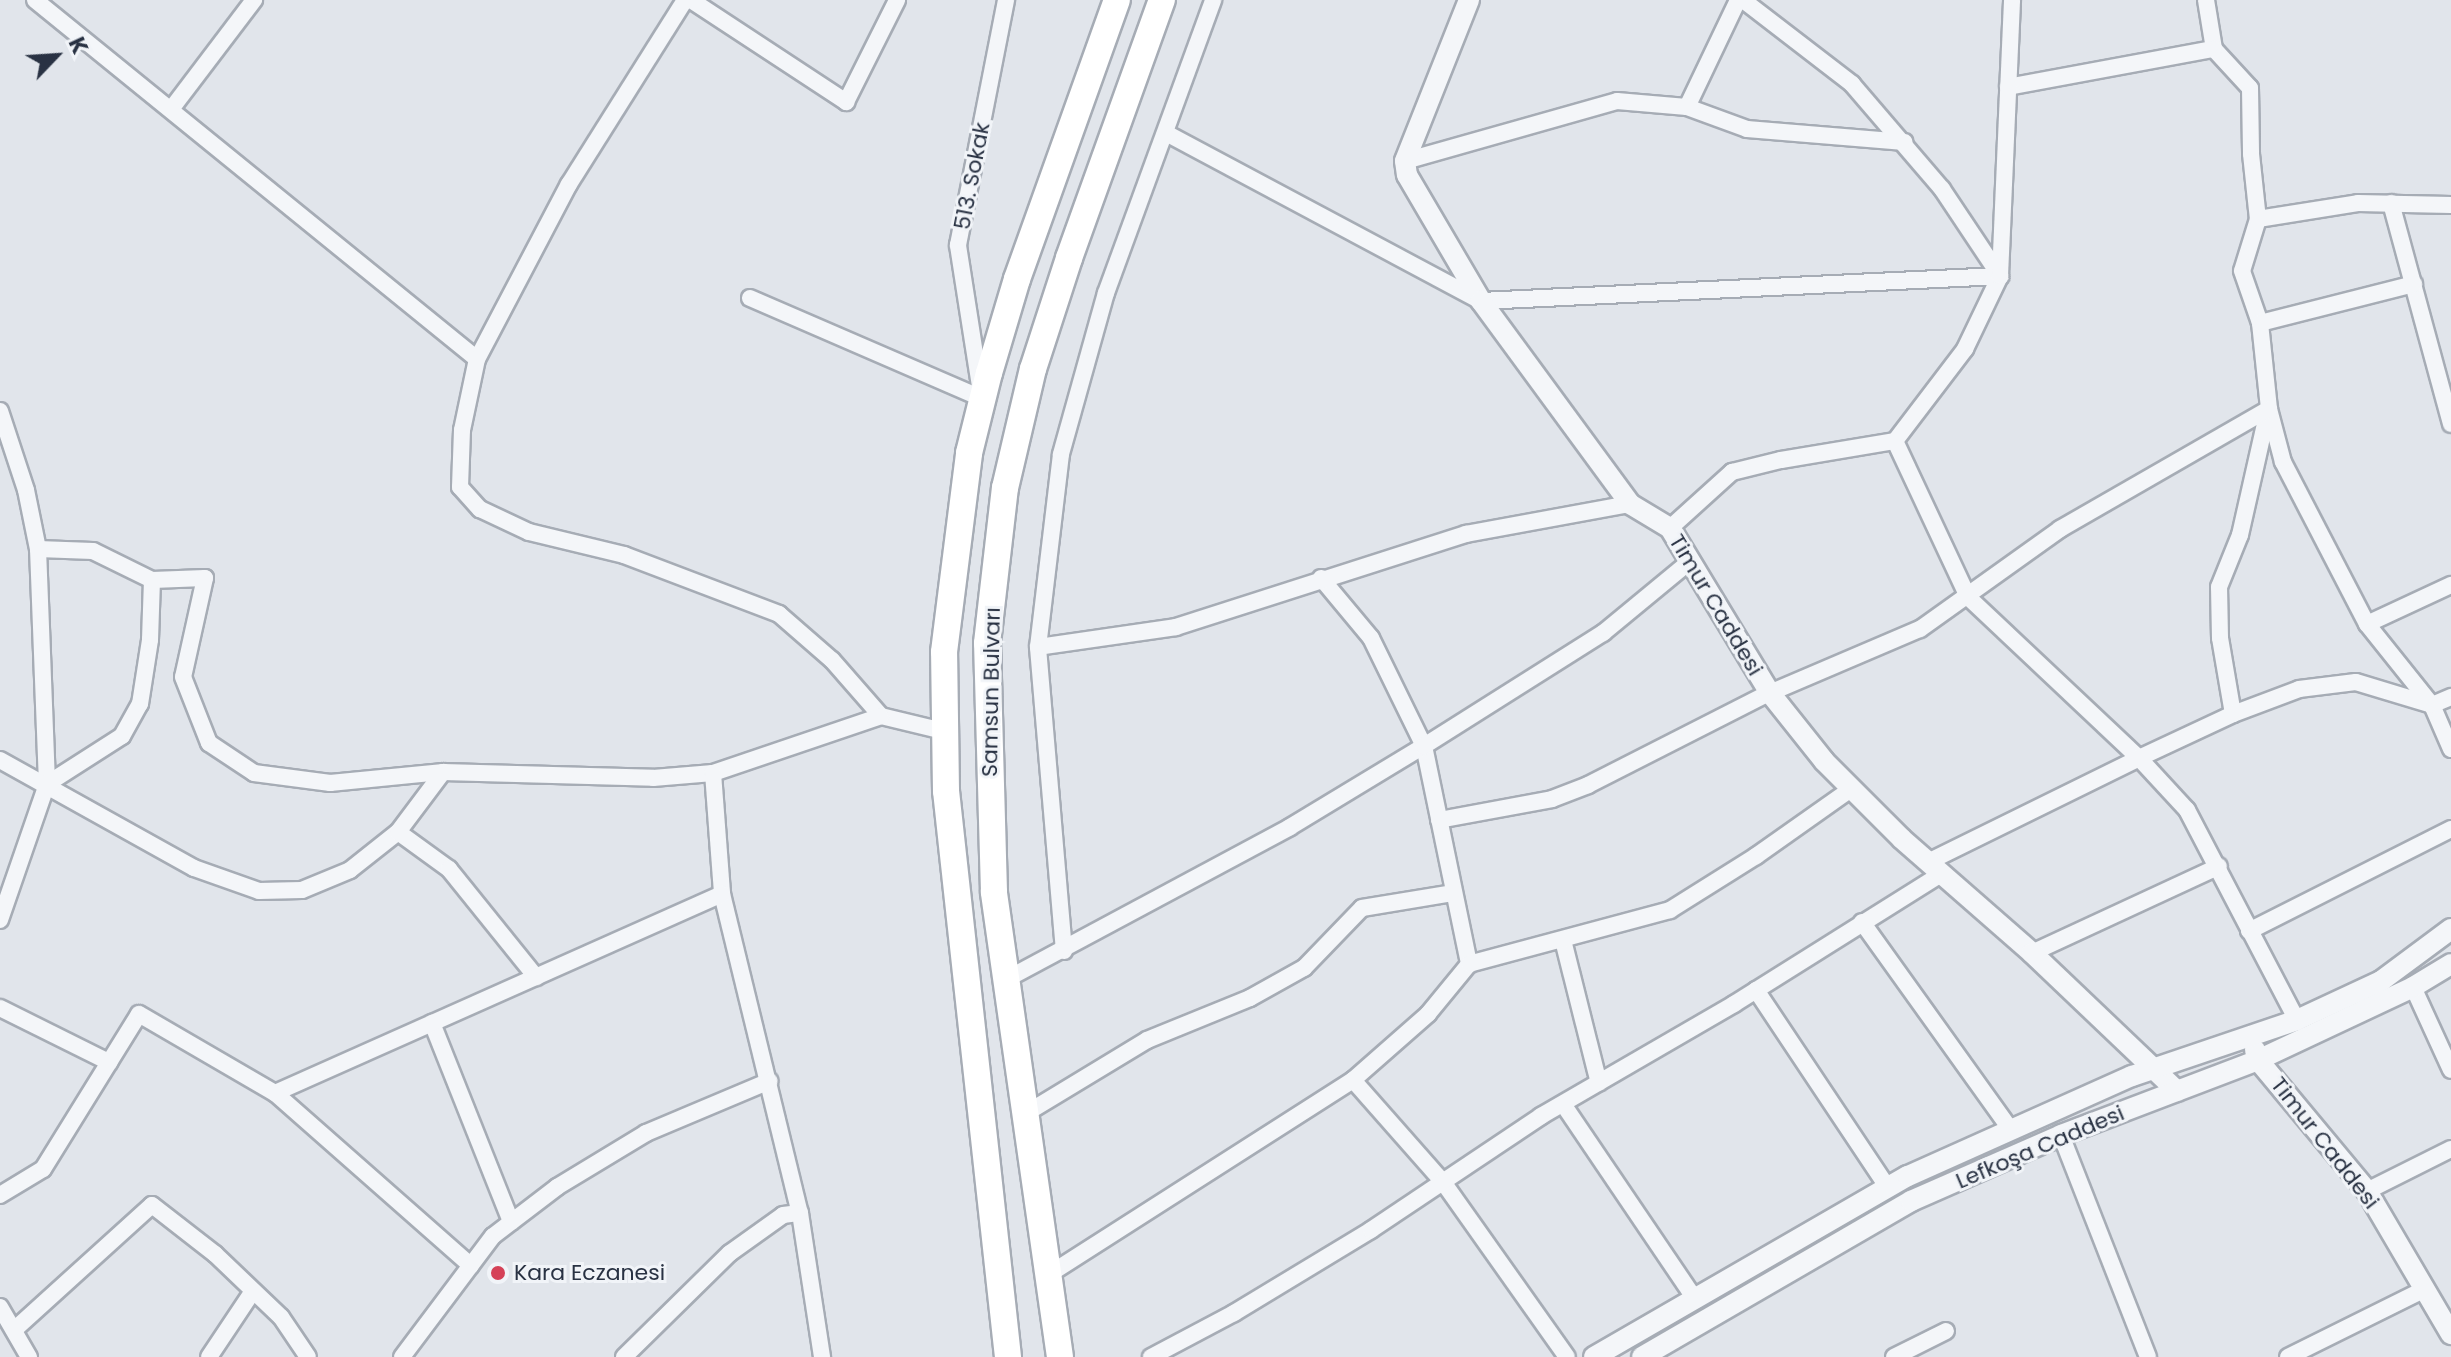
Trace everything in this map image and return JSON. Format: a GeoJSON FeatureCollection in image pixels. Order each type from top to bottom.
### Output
{"type":"FeatureCollection","features":[{"type":"Feature","properties":{"kind":"main road"},"geometry":{"type":"LineString","coordinates":[[1008,1357],[954,879],[943,731],[944,652],[969,453],[983,399],[1017,279],[1117,0]]}},
{"type":"Feature","properties":{"kind":"main road","name":"Samsun Bulvarı"},"geometry":{"type":"LineString","coordinates":[[1060,1357],[994,892],[987,643],[1005,488],[1046,324],[1162,0]]}},
{"type":"Feature","properties":{"kind":"street"},"geometry":{"type":"LineString","coordinates":[[36,0],[477,359]]}},
{"type":"Feature","properties":{"kind":"street"},"geometry":{"type":"LineString","coordinates":[[172,108],[254,0]]}},
{"type":"Feature","properties":{"kind":"street"},"geometry":{"type":"LineString","coordinates":[[881,716],[832,660],[779,614],[624,555],[529,532],[480,509],[460,487],[462,430],[477,359],[569,184],[688,0],[846,102],[897,0]]}},
{"type":"Feature","properties":{"kind":"street","name":"513. Sokak"},"geometry":{"type":"LineString","coordinates":[[983,399],[958,245],[1006,0]]}},
{"type":"Feature","properties":{"kind":"street"},"geometry":{"type":"LineString","coordinates":[[1064,951],[1038,647],[1061,454],[1106,293],[1213,0]]}},
{"type":"Feature","properties":{"kind":"street"},"geometry":{"type":"LineString","coordinates":[[1405,161],[1469,0]]}},
{"type":"Feature","properties":{"kind":"street"},"geometry":{"type":"LineString","coordinates":[[1687,107],[1740,0],[1852,84],[1942,189],[2000,276]]}},
{"type":"Feature","properties":{"kind":"street"},"geometry":{"type":"LineString","coordinates":[[1670,528],[1732,472],[1781,460],[1895,441],[1965,349],[2000,276],[2012,0]]}},
{"type":"Feature","properties":{"kind":"street"},"geometry":{"type":"LineString","coordinates":[[2206,0],[2214,49],[2250,88],[2251,154],[2258,219],[2242,271],[2260,323],[2269,409],[2283,462],[2367,624],[2432,705],[2451,749]]}},
{"type":"Feature","properties":{"kind":"street"},"geometry":{"type":"LineString","coordinates":[[2008,87],[2214,49]]}},
{"type":"Feature","properties":{"kind":"street"},"geometry":{"type":"LineString","coordinates":[[1405,161],[1617,101],[1687,107],[1747,129],[1904,142]]}},
{"type":"Feature","properties":{"kind":"street"},"geometry":{"type":"LineString","coordinates":[[1166,133],[1481,301],[2000,276]]}},
{"type":"Feature","properties":{"kind":"street","name":"Timur Caddesi"},"geometry":{"type":"LineString","coordinates":[[1405,161],[1407,175],[1481,301],[1630,504],[1670,528],[1770,693],[1824,761],[2177,1091]]}},
{"type":"Feature","properties":{"kind":"street"},"geometry":{"type":"LineString","coordinates":[[2258,219],[2358,203],[2451,205]]}},
{"type":"Feature","properties":{"kind":"street"},"geometry":{"type":"LineString","coordinates":[[2391,203],[2450,413]]}},
{"type":"Feature","properties":{"kind":"street"},"geometry":{"type":"LineString","coordinates":[[2260,323],[2414,284]]}},
{"type":"Feature","properties":{"kind":"street"},"geometry":{"type":"LineString","coordinates":[[750,298],[983,399]]}},
{"type":"Feature","properties":{"kind":"street"},"geometry":{"type":"LineString","coordinates":[[1439,820],[1552,799],[1588,785],[1770,693],[1920,629],[2060,529],[2269,409]]}},
{"type":"Feature","properties":{"kind":"street"},"geometry":{"type":"LineString","coordinates":[[2233,714],[2220,638],[2219,587],[2240,535],[2269,409]]}},
{"type":"Feature","properties":{"kind":"street"},"geometry":{"type":"LineString","coordinates":[[0,411],[26,490],[38,549],[47,784],[0,920]]}},
{"type":"Feature","properties":{"kind":"street"},"geometry":{"type":"LineString","coordinates":[[1895,441],[1968,597],[2139,758],[2187,810],[2297,1020]]}},
{"type":"Feature","properties":{"kind":"street"},"geometry":{"type":"LineString","coordinates":[[1038,647],[1176,627],[1466,534],[1630,504]]}},
{"type":"Feature","properties":{"kind":"street"},"geometry":{"type":"LineString","coordinates":[[38,549],[93,551],[152,580],[205,578],[183,677],[209,743],[254,773],[330,783],[443,772],[653,778],[713,773],[881,716],[943,731]]}},
{"type":"Feature","properties":{"kind":"street"},"geometry":{"type":"LineString","coordinates":[[1005,980],[1290,827],[1424,746],[1603,633],[1689,562]]}},
{"type":"Feature","properties":{"kind":"street"},"geometry":{"type":"LineString","coordinates":[[1321,578],[1371,638],[1424,746],[1469,964]]}},
{"type":"Feature","properties":{"kind":"street"},"geometry":{"type":"LineString","coordinates":[[47,784],[122,736],[140,704],[150,640],[152,580]]}},
{"type":"Feature","properties":{"kind":"street"},"geometry":{"type":"LineString","coordinates":[[2367,624],[2451,585]]}},
{"type":"Feature","properties":{"kind":"street"},"geometry":{"type":"LineString","coordinates":[[1151,1357],[1248,1304],[1563,1104],[1756,990],[1862,922],[1935,868],[2139,758],[2233,714],[2299,689],[2356,682],[2432,705],[2451,697]]}},
{"type":"Feature","properties":{"kind":"street"},"geometry":{"type":"LineString","coordinates":[[0,760],[194,868],[259,891],[302,890],[350,870],[398,832],[443,772]]}},
{"type":"Feature","properties":{"kind":"street"},"geometry":{"type":"LineString","coordinates":[[713,773],[722,894],[800,1213],[822,1357]]}},
{"type":"Feature","properties":{"kind":"street"},"geometry":{"type":"LineString","coordinates":[[1048,1275],[1353,1080],[1428,1014],[1469,964],[1670,910],[1756,856],[1851,789]]}},
{"type":"Feature","properties":{"kind":"street"},"geometry":{"type":"LineString","coordinates":[[2249,931],[2451,829]]}},
{"type":"Feature","properties":{"kind":"street"},"geometry":{"type":"LineString","coordinates":[[398,832],[449,869],[536,977]]}},
{"type":"Feature","properties":{"kind":"street"},"geometry":{"type":"LineString","coordinates":[[2032,953],[2219,866]]}},
{"type":"Feature","properties":{"kind":"street"},"geometry":{"type":"LineString","coordinates":[[1025,1114],[1147,1040],[1250,998],[1304,968],[1362,908],[1454,893]]}},
{"type":"Feature","properties":{"kind":"street"},"geometry":{"type":"LineString","coordinates":[[275,1093],[722,894]]}},
{"type":"Feature","properties":{"kind":"street"},"geometry":{"type":"LineString","coordinates":[[1862,922],[2011,1130]]}},
{"type":"Feature","properties":{"kind":"street"},"geometry":{"type":"LineString","coordinates":[[1594,1357],[1888,1188],[2011,1130],[2154,1069],[2297,1020],[2381,981],[2451,929]]}},
{"type":"Feature","properties":{"kind":"street"},"geometry":{"type":"LineString","coordinates":[[1563,940],[1599,1083]]}},
{"type":"Feature","properties":{"kind":"street","name":"Lefkoşa Caddesi"},"geometry":{"type":"LineString","coordinates":[[1642,1357],[1911,1201],[2061,1135],[2258,1060],[2413,987],[2451,964]]}},
{"type":"Feature","properties":{"kind":"street"},"geometry":{"type":"LineString","coordinates":[[2413,987],[2451,1070]]}},
{"type":"Feature","properties":{"kind":"street"},"geometry":{"type":"LineString","coordinates":[[1756,990],[1888,1188]]}},
{"type":"Feature","properties":{"kind":"street"},"geometry":{"type":"LineString","coordinates":[[0,1008],[109,1062]]}},
{"type":"Feature","properties":{"kind":"street"},"geometry":{"type":"LineString","coordinates":[[0,1195],[43,1169],[139,1014],[275,1093],[471,1266]]}},
{"type":"Feature","properties":{"kind":"street"},"geometry":{"type":"LineString","coordinates":[[432,1023],[511,1222]]}},
{"type":"Feature","properties":{"kind":"street","name":"Timur Caddesi"},"geometry":{"type":"LineString","coordinates":[[2251,1035],[2258,1060],[2367,1191],[2451,1334]]}},
{"type":"Feature","properties":{"kind":"street"},"geometry":{"type":"LineString","coordinates":[[1353,1080],[1443,1182],[1567,1357]]}},
{"type":"Feature","properties":{"kind":"street"},"geometry":{"type":"LineString","coordinates":[[402,1357],[493,1236],[557,1187],[646,1133],[770,1081]]}},
{"type":"Feature","properties":{"kind":"street"},"geometry":{"type":"LineString","coordinates":[[1563,1104],[1695,1299]]}},
{"type":"Feature","properties":{"kind":"street"},"geometry":{"type":"LineString","coordinates":[[2061,1135],[2148,1357]]}},
{"type":"Feature","properties":{"kind":"street"},"geometry":{"type":"LineString","coordinates":[[2367,1191],[2451,1149]]}},
{"type":"Feature","properties":{"kind":"street"},"geometry":{"type":"LineString","coordinates":[[14,1330],[152,1205],[215,1254],[281,1317],[308,1357]]}},
{"type":"Feature","properties":{"kind":"street"},"geometry":{"type":"LineString","coordinates":[[624,1357],[730,1253],[783,1215],[800,1213]]}},
{"type":"Feature","properties":{"kind":"street"},"geometry":{"type":"LineString","coordinates":[[2288,1357],[2425,1289]]}},
{"type":"Feature","properties":{"kind":"street"},"geometry":{"type":"LineString","coordinates":[[209,1357],[253,1291]]}},
{"type":"Feature","properties":{"kind":"street"},"geometry":{"type":"LineString","coordinates":[[0,1307],[29,1357]]}},
{"type":"Feature","properties":{"kind":"street"},"geometry":{"type":"LineString","coordinates":[[1894,1357],[1946,1331]]}},
{"type":"Feature","properties":{"kind":"place","name":"Kara Eczanesi"},"geometry":{"type":"Point","coordinates":[498,1273]}}]}
